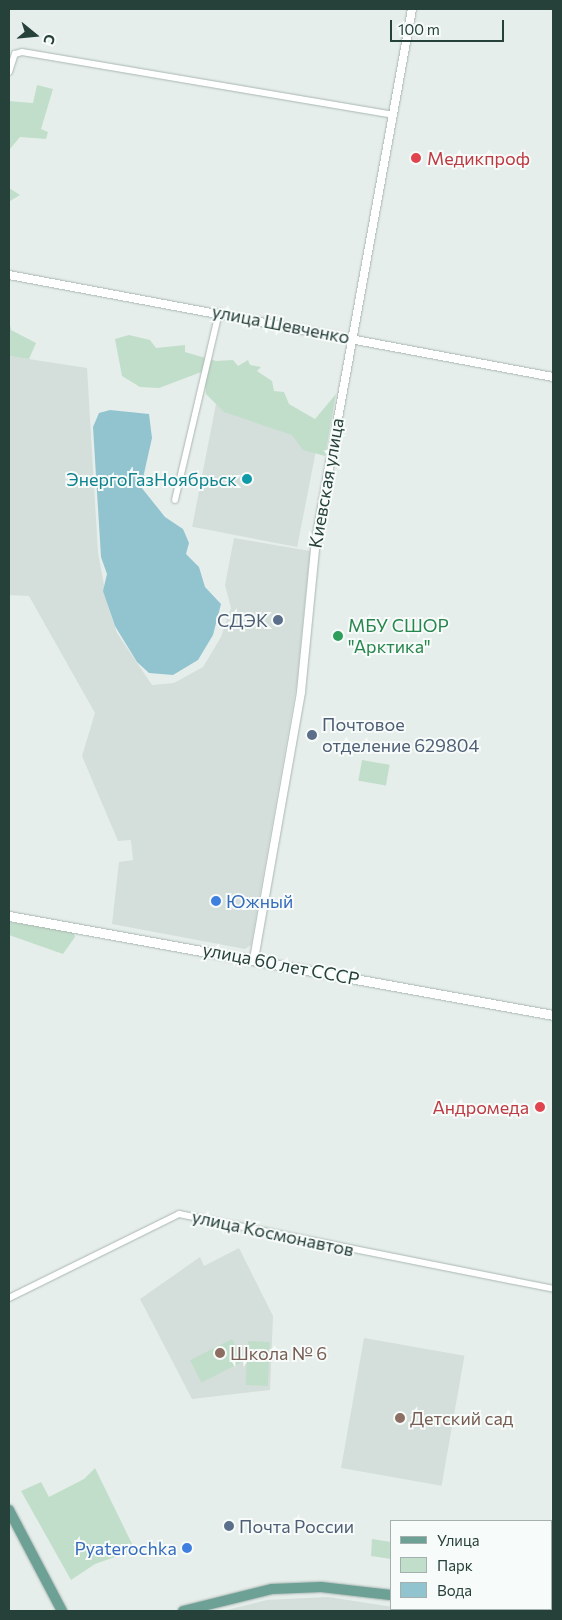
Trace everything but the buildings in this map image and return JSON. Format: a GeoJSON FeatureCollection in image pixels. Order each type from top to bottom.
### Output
{"type":"FeatureCollection","features":[{"type":"Feature","properties":{"kind":"main road","name":"улица 60 лет СССР"},"geometry":{"type":"LineString","coordinates":[[9,916],[254,959],[553,1015]]}},
{"type":"Feature","properties":{"kind":"main road"},"geometry":{"type":"LineString","coordinates":[[9,1510],[62,1611]]}},
{"type":"Feature","properties":{"kind":"main road"},"geometry":{"type":"LineString","coordinates":[[183,1611],[272,1588],[321,1587],[390,1595]]}},
{"type":"Feature","properties":{"kind":"street","name":"Киевская улица"},"geometry":{"type":"LineString","coordinates":[[254,959],[301,692],[312,562],[412,9]]}},
{"type":"Feature","properties":{"kind":"street"},"geometry":{"type":"LineString","coordinates":[[9,72],[15,54],[22,52],[393,115]]}},
{"type":"Feature","properties":{"kind":"street","name":"улица Шевченко"},"geometry":{"type":"LineString","coordinates":[[9,275],[220,311],[553,377]]}},
{"type":"Feature","properties":{"kind":"street"},"geometry":{"type":"LineString","coordinates":[[175,500],[220,311]]}},
{"type":"Feature","properties":{"kind":"street","name":"улица Космонавтов"},"geometry":{"type":"LineString","coordinates":[[9,1298],[179,1214],[553,1289]]}},
{"type":"Feature","properties":{"kind":"street"},"geometry":{"type":"LineString","coordinates":[[552,1611],[553,1606]]}},
{"type":"Feature","properties":{"kind":"shaded area"},"geometry":{"type":"Polygon","coordinates":[[[9,356],[87,368],[98,553],[108,606],[117,633],[152,685],[174,683],[203,667],[221,637],[231,608],[225,585],[234,538],[310,551],[297,682],[251,945],[245,949],[112,924],[119,862],[133,860],[131,840],[118,841],[82,756],[95,713],[29,596],[9,595],[9,356]]]}},
{"type":"Feature","properties":{"kind":"shaded area"},"geometry":{"type":"Polygon","coordinates":[[[216,404],[321,424],[297,547],[192,527],[216,404]]]}},
{"type":"Feature","properties":{"kind":"shaded area","name":"Школа № 6"},"geometry":{"type":"Polygon","coordinates":[[[239,1248],[273,1316],[270,1390],[192,1399],[140,1299],[200,1257],[204,1266],[239,1248]]]}},
{"type":"Feature","properties":{"kind":"shaded area","name":"Детский сад"},"geometry":{"type":"Polygon","coordinates":[[[364,1338],[464,1356],[442,1486],[341,1468],[364,1338]]]}},
{"type":"Feature","properties":{"kind":"shaded area"},"geometry":{"type":"Polygon","coordinates":[[[328,1597],[390,1607],[390,1610],[419,1611],[223,1611],[267,1600],[328,1597]]]}},
{"type":"Feature","properties":{"kind":"green space"},"geometry":{"type":"Polygon","coordinates":[[[37,85],[53,89],[41,129],[48,132],[46,139],[20,137],[9,150],[9,101],[33,103],[37,85]]]}},
{"type":"Feature","properties":{"kind":"green space"},"geometry":{"type":"Polygon","coordinates":[[[9,188],[20,195],[10,201],[9,212],[9,188]]]}},
{"type":"Feature","properties":{"kind":"green space"},"geometry":{"type":"Polygon","coordinates":[[[9,320],[11,330],[36,343],[29,359],[9,356],[9,320]]]}},
{"type":"Feature","properties":{"kind":"green space"},"geometry":{"type":"Polygon","coordinates":[[[129,335],[150,340],[156,348],[185,345],[185,352],[216,361],[233,360],[238,366],[248,360],[250,365],[261,367],[257,371],[272,381],[274,391],[284,392],[289,404],[315,419],[336,394],[325,456],[303,450],[292,435],[224,412],[206,394],[204,371],[159,388],[140,387],[122,376],[115,339],[129,335]]]}},
{"type":"Feature","properties":{"kind":"green space"},"geometry":{"type":"Polygon","coordinates":[[[362,760],[390,765],[386,786],[358,781],[362,760]]]}},
{"type":"Feature","properties":{"kind":"green space"},"geometry":{"type":"Polygon","coordinates":[[[9,922],[73,931],[75,937],[63,954],[9,935],[9,922]]]}},
{"type":"Feature","properties":{"kind":"green space"},"geometry":{"type":"Polygon","coordinates":[[[232,1339],[243,1361],[201,1383],[190,1360],[232,1339]]]}},
{"type":"Feature","properties":{"kind":"green space"},"geometry":{"type":"Polygon","coordinates":[[[248,1341],[270,1342],[268,1386],[246,1385],[248,1341]]]}},
{"type":"Feature","properties":{"kind":"green space"},"geometry":{"type":"Polygon","coordinates":[[[95,1468],[135,1550],[95,1564],[71,1580],[21,1491],[41,1482],[49,1497],[84,1479],[95,1468]]]}},
{"type":"Feature","properties":{"kind":"green space"},"geometry":{"type":"Polygon","coordinates":[[[372,1539],[390,1542],[390,1559],[371,1556],[372,1539]]]}},
{"type":"Feature","properties":{"kind":"water"},"geometry":{"type":"Polygon","coordinates":[[[110,410],[149,414],[152,438],[141,487],[165,517],[183,529],[189,543],[186,554],[199,567],[205,587],[221,604],[213,635],[198,660],[173,675],[149,673],[137,662],[115,626],[103,591],[107,574],[101,557],[93,427],[99,413],[110,410]]]}},
{"type":"Feature","properties":{"kind":"place","name":"Медикпроф"},"geometry":{"type":"Point","coordinates":[416,158]}},
{"type":"Feature","properties":{"kind":"place","name":"ЭнергоГазНоябрьск"},"geometry":{"type":"Point","coordinates":[247,479]}},
{"type":"Feature","properties":{"kind":"place","name":"СДЭК"},"geometry":{"type":"Point","coordinates":[278,620]}},
{"type":"Feature","properties":{"kind":"place","name":"МБУ СШОР \"Арктика\""},"geometry":{"type":"Point","coordinates":[338,636]}},
{"type":"Feature","properties":{"kind":"place","name":"Почтовое отделение 629804"},"geometry":{"type":"Point","coordinates":[312,735]}},
{"type":"Feature","properties":{"kind":"place","name":"Южный"},"geometry":{"type":"Point","coordinates":[216,901]}},
{"type":"Feature","properties":{"kind":"place","name":"Андромеда"},"geometry":{"type":"Point","coordinates":[540,1107]}},
{"type":"Feature","properties":{"kind":"place","name":"Школа № 6"},"geometry":{"type":"Point","coordinates":[220,1353]}},
{"type":"Feature","properties":{"kind":"place","name":"Детский сад"},"geometry":{"type":"Point","coordinates":[400,1418]}},
{"type":"Feature","properties":{"kind":"place","name":"Почта России"},"geometry":{"type":"Point","coordinates":[229,1526]}},
{"type":"Feature","properties":{"kind":"place","name":"Pyaterochka"},"geometry":{"type":"Point","coordinates":[187,1548]}}]}
